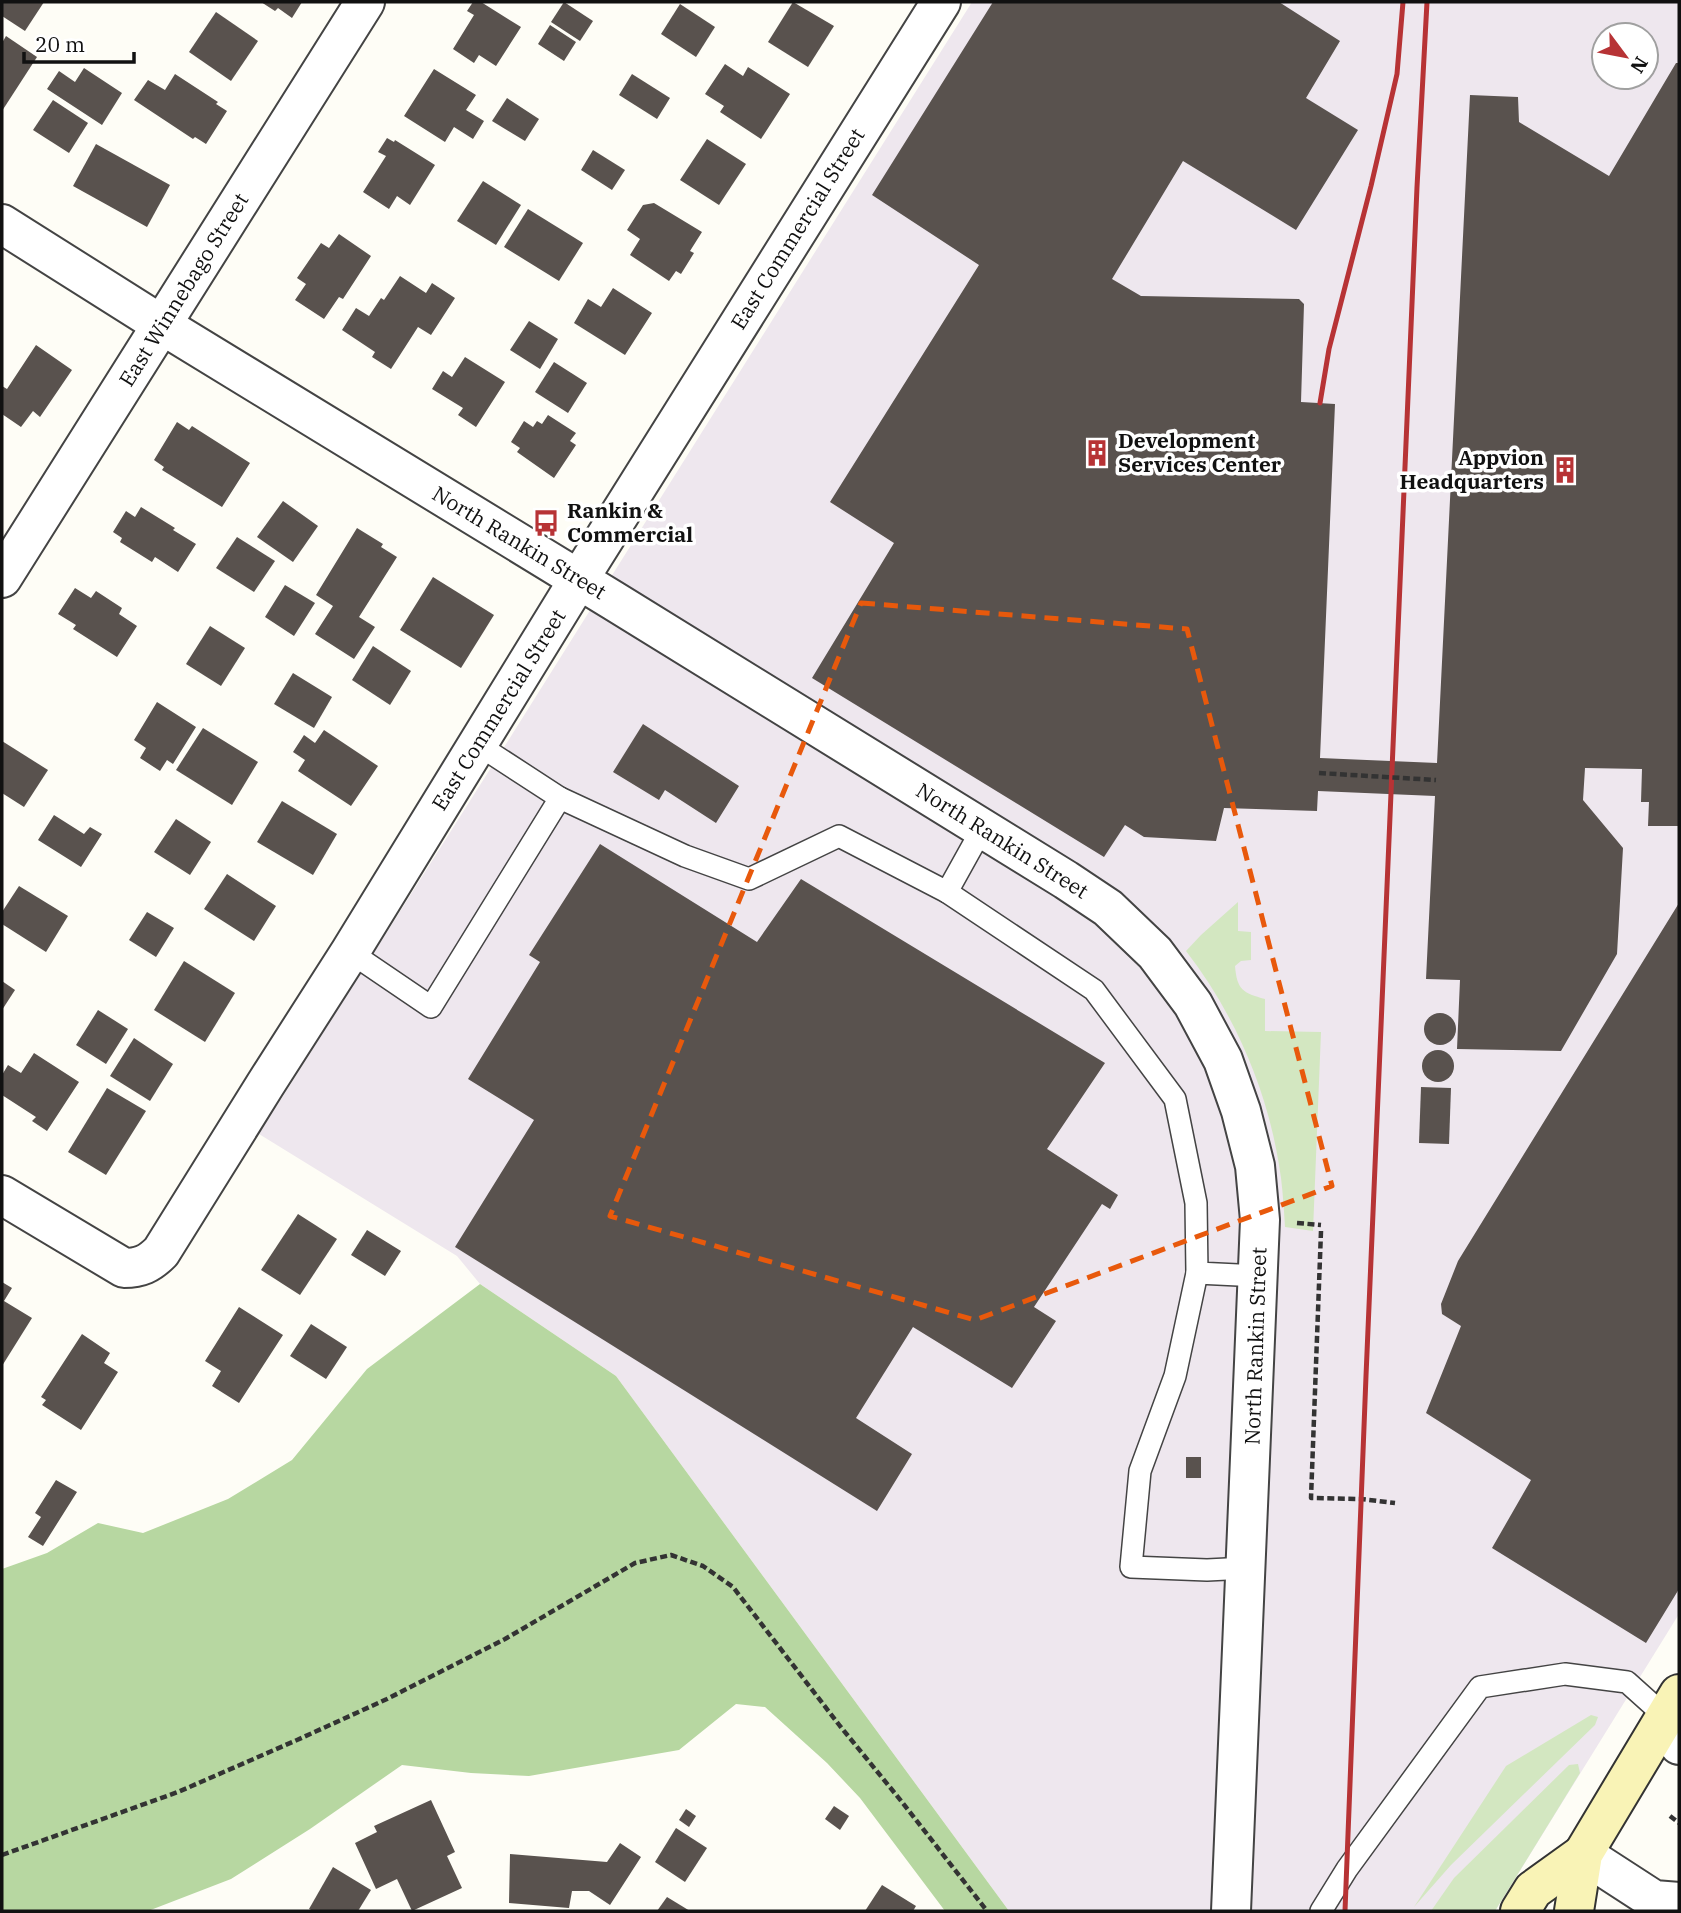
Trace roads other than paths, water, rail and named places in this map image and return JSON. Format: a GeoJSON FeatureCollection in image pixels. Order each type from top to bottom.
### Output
{"type":"FeatureCollection","features":[{"type":"Feature","properties":{"kind":"main road"},"geometry":{"type":"LineString","coordinates":[[1520,1911],[1533,1890],[1583,1854],[1675,1719]]}},
{"type":"Feature","properties":{"kind":"main road"},"geometry":{"type":"LineString","coordinates":[[1574,1911],[1583,1854]]}},
{"type":"Feature","properties":{"kind":"street","name":"East Winnebago Street"},"geometry":{"type":"LineString","coordinates":[[2,578],[365,2]]}},
{"type":"Feature","properties":{"kind":"street","name":"East Commercial Street"},"geometry":{"type":"LineString","coordinates":[[2,1195],[124,1268],[137,1268],[150,1263],[161,1252],[941,2]]}},
{"type":"Feature","properties":{"kind":"street","name":"North Rankin Street"},"geometry":{"type":"LineString","coordinates":[[2,224],[1108,908],[1155,953],[1193,1004],[1223,1060],[1241,1111],[1252,1155],[1261,1226],[1231,1911]]}},
{"type":"Feature","properties":{"kind":"street"},"geometry":{"type":"LineString","coordinates":[[1583,1854],[1665,1897]]}},
{"type":"Feature","properties":{"kind":"lane"},"geometry":{"type":"LineString","coordinates":[[477,744],[560,798],[685,856],[749,879],[839,836],[947,892],[1094,990],[1175,1099],[1196,1203],[1198,1273],[1175,1377],[1140,1471],[1131,1567],[1207,1570],[1247,1568]]}},
{"type":"Feature","properties":{"kind":"lane"},"geometry":{"type":"LineString","coordinates":[[350,952],[431,1007],[560,798]]}},
{"type":"Feature","properties":{"kind":"lane"},"geometry":{"type":"LineString","coordinates":[[947,892],[982,829]]}},
{"type":"Feature","properties":{"kind":"lane"},"geometry":{"type":"LineString","coordinates":[[1198,1273],[1259,1276]]}},
{"type":"Feature","properties":{"kind":"lane"},"geometry":{"type":"LineString","coordinates":[[1321,1911],[1347,1868],[1480,1687],[1564,1674],[1627,1682],[1675,1719]]}},
{"type":"Feature","properties":{"kind":"railway"},"geometry":{"type":"LineString","coordinates":[[1320,403],[1329,349],[1397,74],[1403,2]]}},
{"type":"Feature","properties":{"kind":"railway"},"geometry":{"type":"LineString","coordinates":[[1345,1911],[1427,2]]}},
{"type":"Feature","properties":{"kind":"place","name":"Development Services Center"},"geometry":{"type":"Point","coordinates":[1097,453]}},
{"type":"Feature","properties":{"kind":"place","name":"Appvion Headquarters"},"geometry":{"type":"Point","coordinates":[1565,470]}},
{"type":"Feature","properties":{"kind":"place","name":"Rankin & Commercial"},"geometry":{"type":"Point","coordinates":[546,523]}}]}
